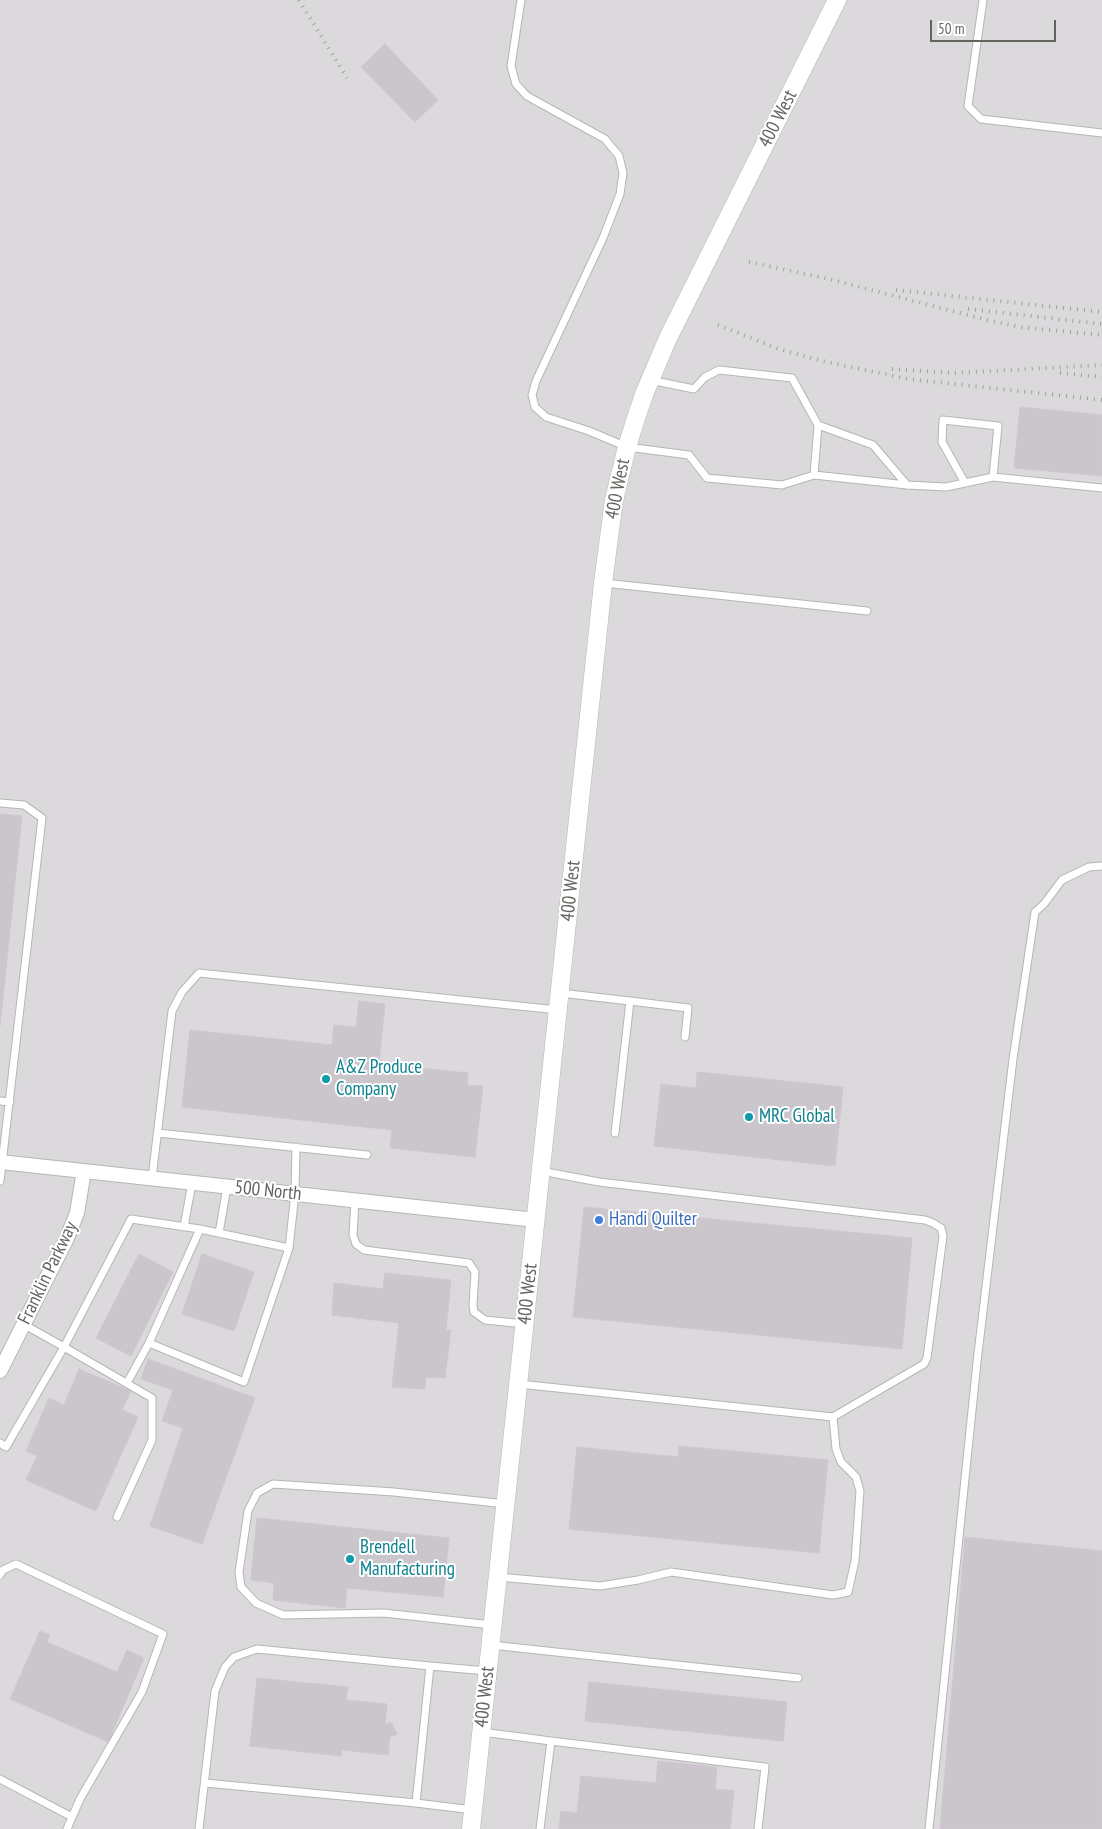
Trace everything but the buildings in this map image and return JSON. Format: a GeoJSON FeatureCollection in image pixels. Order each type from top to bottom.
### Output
{"type":"FeatureCollection","features":[{"type":"Feature","properties":{"kind":"street","name":"400 West"},"geometry":{"type":"LineString","coordinates":[[471,1829],[603,583],[614,500],[627,447],[650,380],[678,317],[837,0]]}},
{"type":"Feature","properties":{"kind":"street","name":"500 North"},"geometry":{"type":"LineString","coordinates":[[1,1162],[536,1220]]}},
{"type":"Feature","properties":{"kind":"street","name":"Franklin Parkway"},"geometry":{"type":"LineString","coordinates":[[0,1371],[73,1224],[80,1200],[84,1171]]}},
{"type":"Feature","properties":{"kind":"lane"},"geometry":{"type":"LineString","coordinates":[[520,0],[511,66],[516,84],[527,96],[605,139],[619,156],[623,173],[620,194],[603,238],[536,381],[532,395],[535,407],[546,417],[589,431],[627,447],[689,456],[707,478],[782,485],[814,475],[907,485],[946,487],[993,477],[1102,488]]}},
{"type":"Feature","properties":{"kind":"lane"},"geometry":{"type":"LineString","coordinates":[[984,0],[968,106],[981,119],[1102,133]]}},
{"type":"Feature","properties":{"kind":"lane"},"geometry":{"type":"LineString","coordinates":[[650,380],[694,389],[705,377],[719,370],[792,378],[818,425],[814,475]]}},
{"type":"Feature","properties":{"kind":"lane"},"geometry":{"type":"LineString","coordinates":[[965,483],[942,442],[944,420],[998,426],[993,477]]}},
{"type":"Feature","properties":{"kind":"lane"},"geometry":{"type":"LineString","coordinates":[[818,425],[873,445],[907,485]]}},
{"type":"Feature","properties":{"kind":"lane"},"geometry":{"type":"LineString","coordinates":[[603,583],[867,611]]}},
{"type":"Feature","properties":{"kind":"lane"},"geometry":{"type":"LineString","coordinates":[[0,802],[24,805],[42,818],[0,1181]]}},
{"type":"Feature","properties":{"kind":"lane"},"geometry":{"type":"LineString","coordinates":[[929,1829],[977,1362],[1013,1059],[1035,912],[1044,904],[1062,880],[1089,867],[1102,866]]}},
{"type":"Feature","properties":{"kind":"lane"},"geometry":{"type":"LineString","coordinates":[[152,1178],[172,1011],[182,992],[199,973],[559,1001],[630,1001],[688,1008],[685,1037]]}},
{"type":"Feature","properties":{"kind":"lane"},"geometry":{"type":"LineString","coordinates":[[615,1133],[630,1001]]}},
{"type":"Feature","properties":{"kind":"lane"},"geometry":{"type":"LineString","coordinates":[[0,1101],[10,1102]]}},
{"type":"Feature","properties":{"kind":"lane"},"geometry":{"type":"LineString","coordinates":[[158,1133],[367,1155]]}},
{"type":"Feature","properties":{"kind":"lane"},"geometry":{"type":"LineString","coordinates":[[149,1344],[244,1382],[289,1248],[295,1193],[296,1147]]}},
{"type":"Feature","properties":{"kind":"lane"},"geometry":{"type":"LineString","coordinates":[[519,1384],[833,1417],[924,1364],[927,1358],[942,1236],[941,1228],[925,1220],[598,1182],[541,1171]]}},
{"type":"Feature","properties":{"kind":"lane"},"geometry":{"type":"LineString","coordinates":[[184,1227],[192,1183]]}},
{"type":"Feature","properties":{"kind":"lane"},"geometry":{"type":"LineString","coordinates":[[220,1233],[227,1187]]}},
{"type":"Feature","properties":{"kind":"lane"},"geometry":{"type":"LineString","coordinates":[[355,1200],[353,1235],[356,1244],[364,1250],[469,1263],[475,1272],[474,1312],[485,1320],[525,1324]]}},
{"type":"Feature","properties":{"kind":"lane"},"geometry":{"type":"LineString","coordinates":[[0,1444],[6,1447],[64,1347],[131,1220],[200,1229],[289,1248]]}},
{"type":"Feature","properties":{"kind":"lane"},"geometry":{"type":"LineString","coordinates":[[127,1383],[149,1344],[200,1229]]}},
{"type":"Feature","properties":{"kind":"lane"},"geometry":{"type":"LineString","coordinates":[[23,1324],[152,1398],[152,1440],[117,1517]]}},
{"type":"Feature","properties":{"kind":"lane"},"geometry":{"type":"LineString","coordinates":[[498,1577],[600,1586],[671,1572],[833,1595],[848,1592],[855,1561],[860,1491],[856,1477],[841,1462],[836,1448],[833,1417]]}},
{"type":"Feature","properties":{"kind":"lane"},"geometry":{"type":"LineString","coordinates":[[493,1625],[384,1613],[283,1615],[256,1604],[241,1587],[240,1572],[248,1510],[257,1493],[273,1484],[394,1492],[506,1504]]}},
{"type":"Feature","properties":{"kind":"lane"},"geometry":{"type":"LineString","coordinates":[[0,1575],[3,1570],[16,1564],[163,1634],[142,1692],[80,1800],[67,1829]]}},
{"type":"Feature","properties":{"kind":"lane"},"geometry":{"type":"LineString","coordinates":[[491,1645],[798,1678]]}},
{"type":"Feature","properties":{"kind":"lane"},"geometry":{"type":"LineString","coordinates":[[199,1829],[215,1691],[225,1667],[234,1657],[256,1649],[488,1671]]}},
{"type":"Feature","properties":{"kind":"lane"},"geometry":{"type":"LineString","coordinates":[[416,1803],[430,1666]]}},
{"type":"Feature","properties":{"kind":"lane"},"geometry":{"type":"LineString","coordinates":[[482,1732],[765,1767],[758,1829]]}},
{"type":"Feature","properties":{"kind":"lane"},"geometry":{"type":"LineString","coordinates":[[540,1829],[551,1740]]}},
{"type":"Feature","properties":{"kind":"lane"},"geometry":{"type":"LineString","coordinates":[[0,1779],[72,1817]]}},
{"type":"Feature","properties":{"kind":"lane"},"geometry":{"type":"LineString","coordinates":[[204,1783],[473,1810]]}},
{"type":"Feature","properties":{"kind":"shaded area"},"geometry":{"type":"Polygon","coordinates":[[[0,0],[1102,0],[1102,1829],[0,1829],[0,0]]]}},
{"type":"Feature","properties":{"kind":"railway"},"geometry":{"type":"LineString","coordinates":[[299,0],[347,78]]}},
{"type":"Feature","properties":{"kind":"railway"},"geometry":{"type":"LineString","coordinates":[[749,262],[825,278],[1020,327],[1102,335]]}},
{"type":"Feature","properties":{"kind":"railway"},"geometry":{"type":"LineString","coordinates":[[896,290],[1102,312]]}},
{"type":"Feature","properties":{"kind":"railway"},"geometry":{"type":"LineString","coordinates":[[968,309],[1102,324]]}},
{"type":"Feature","properties":{"kind":"railway"},"geometry":{"type":"LineString","coordinates":[[718,325],[779,349],[822,361],[908,379],[1102,400]]}},
{"type":"Feature","properties":{"kind":"railway"},"geometry":{"type":"LineString","coordinates":[[892,369],[954,373],[1102,365]]}},
{"type":"Feature","properties":{"kind":"railway"},"geometry":{"type":"LineString","coordinates":[[1060,373],[1102,377]]}},
{"type":"Feature","properties":{"kind":"place","name":"A&Z Produce Company"},"geometry":{"type":"Point","coordinates":[326,1079]}},
{"type":"Feature","properties":{"kind":"place","name":"MRC Global"},"geometry":{"type":"Point","coordinates":[749,1117]}},
{"type":"Feature","properties":{"kind":"place","name":"Handi Quilter"},"geometry":{"type":"Point","coordinates":[599,1220]}},
{"type":"Feature","properties":{"kind":"place","name":"Brendell Manufacturing"},"geometry":{"type":"Point","coordinates":[350,1559]}}]}
